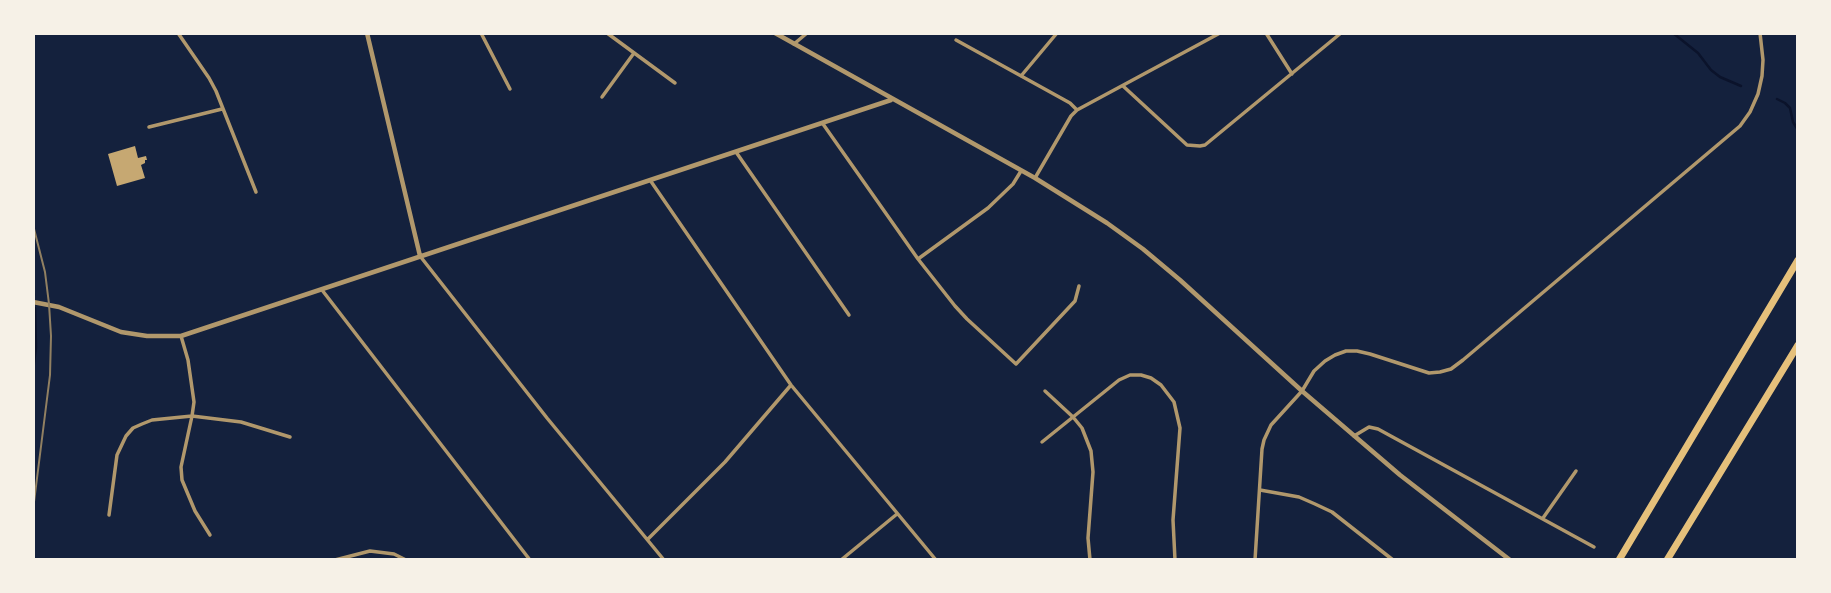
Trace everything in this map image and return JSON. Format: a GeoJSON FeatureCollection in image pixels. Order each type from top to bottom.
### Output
{"type":"FeatureCollection","features":[{"type":"Feature","properties":{"kind":"highway"},"geometry":{"type":"LineString","coordinates":[[1619,560],[1798,260]]}},
{"type":"Feature","properties":{"kind":"highway"},"geometry":{"type":"LineString","coordinates":[[1667,560],[1798,345]]}},
{"type":"Feature","properties":{"kind":"street"},"geometry":{"type":"LineString","coordinates":[[178,33],[209,78],[256,192]]}},
{"type":"Feature","properties":{"kind":"street"},"geometry":{"type":"LineString","coordinates":[[367,33],[420,256],[547,418],[664,560]]}},
{"type":"Feature","properties":{"kind":"street"},"geometry":{"type":"LineString","coordinates":[[481,33],[510,89]]}},
{"type":"Feature","properties":{"kind":"street"},"geometry":{"type":"LineString","coordinates":[[607,33],[675,83]]}},
{"type":"Feature","properties":{"kind":"street"},"geometry":{"type":"LineString","coordinates":[[775,33],[1035,178],[1143,249],[1354,436],[1510,560]]}},
{"type":"Feature","properties":{"kind":"street"},"geometry":{"type":"LineString","coordinates":[[794,44],[807,33]]}},
{"type":"Feature","properties":{"kind":"street"},"geometry":{"type":"LineString","coordinates":[[1021,76],[1057,33]]}},
{"type":"Feature","properties":{"kind":"street"},"geometry":{"type":"LineString","coordinates":[[1035,178],[1077,110],[1220,33]]}},
{"type":"Feature","properties":{"kind":"street"},"geometry":{"type":"LineString","coordinates":[[1266,33],[1292,74]]}},
{"type":"Feature","properties":{"kind":"street"},"geometry":{"type":"LineString","coordinates":[[1123,86],[1187,145],[1205,145],[1341,33]]}},
{"type":"Feature","properties":{"kind":"street"},"geometry":{"type":"LineString","coordinates":[[1255,560],[1262,449],[1276,418],[1302,391],[1314,371],[1325,361],[1346,351],[1370,354],[1429,373],[1451,369],[1463,360],[1740,126],[1758,94],[1762,76],[1760,33]]}},
{"type":"Feature","properties":{"kind":"street"},"geometry":{"type":"LineString","coordinates":[[956,40],[1070,103],[1077,110]]}},
{"type":"Feature","properties":{"kind":"street"},"geometry":{"type":"LineString","coordinates":[[602,97],[634,53]]}},
{"type":"Feature","properties":{"kind":"street"},"geometry":{"type":"LineString","coordinates":[[33,302],[59,307],[121,332],[147,336],[181,336],[892,100]]}},
{"type":"Feature","properties":{"kind":"street"},"geometry":{"type":"LineString","coordinates":[[149,127],[222,109]]}},
{"type":"Feature","properties":{"kind":"street"},"geometry":{"type":"LineString","coordinates":[[823,124],[918,259],[967,319],[1016,364],[1075,301],[1079,286]]}},
{"type":"Feature","properties":{"kind":"street"},"geometry":{"type":"LineString","coordinates":[[736,152],[849,315]]}},
{"type":"Feature","properties":{"kind":"street"},"geometry":{"type":"LineString","coordinates":[[918,259],[988,208],[1013,184],[1021,171]]}},
{"type":"Feature","properties":{"kind":"street"},"geometry":{"type":"LineString","coordinates":[[650,180],[791,385],[936,560]]}},
{"type":"Feature","properties":{"kind":"street"},"geometry":{"type":"LineString","coordinates":[[321,290],[530,560]]}},
{"type":"Feature","properties":{"kind":"street"},"geometry":{"type":"LineString","coordinates":[[181,336],[188,360],[194,402],[181,467],[182,480],[195,511],[210,535]]}},
{"type":"Feature","properties":{"kind":"street"},"geometry":{"type":"LineString","coordinates":[[1042,442],[1119,380],[1141,375],[1161,385],[1174,402],[1180,428],[1173,520],[1175,560]]}},
{"type":"Feature","properties":{"kind":"street"},"geometry":{"type":"LineString","coordinates":[[648,540],[725,462],[791,385]]}},
{"type":"Feature","properties":{"kind":"street"},"geometry":{"type":"LineString","coordinates":[[1045,390],[1073,417],[1087,437],[1093,461],[1088,538],[1090,560]]}},
{"type":"Feature","properties":{"kind":"street"},"geometry":{"type":"LineString","coordinates":[[109,515],[117,455],[134,428],[152,420],[192,416],[241,422],[290,437]]}},
{"type":"Feature","properties":{"kind":"street"},"geometry":{"type":"LineString","coordinates":[[1354,436],[1369,427],[1378,429],[1594,547]]}},
{"type":"Feature","properties":{"kind":"street"},"geometry":{"type":"LineString","coordinates":[[1543,518],[1576,471]]}},
{"type":"Feature","properties":{"kind":"street"},"geometry":{"type":"LineString","coordinates":[[1260,491],[1284,494],[1315,503],[1332,512],[1393,560]]}},
{"type":"Feature","properties":{"kind":"street"},"geometry":{"type":"LineString","coordinates":[[841,560],[897,514]]}},
{"type":"Feature","properties":{"kind":"street"},"geometry":{"type":"LineString","coordinates":[[335,560],[370,551],[394,554],[406,560]]}},
{"type":"Feature","properties":{"kind":"building"},"geometry":{"type":"Polygon","coordinates":[[[135,146],[138,158],[146,156],[147,160],[141,165],[145,178],[117,186],[108,154],[135,146]]]}},
{"type":"Feature","properties":{"kind":"waterway"},"geometry":{"type":"LineString","coordinates":[[1673,33],[1698,53],[1711,70],[1741,86]]}},
{"type":"Feature","properties":{"kind":"waterway"},"geometry":{"type":"LineString","coordinates":[[1777,99],[1790,108],[1798,130]]}},
{"type":"Feature","properties":{"kind":"waterway"},"geometry":{"type":"LineString","coordinates":[[33,284],[34,295]]}},
{"type":"Feature","properties":{"kind":"waterway"},"geometry":{"type":"LineString","coordinates":[[33,371],[36,347],[35,308]]}},
{"type":"Feature","properties":{"kind":"tram line"},"geometry":{"type":"LineString","coordinates":[[33,225],[45,272],[51,336],[50,375],[33,510]]}}]}
